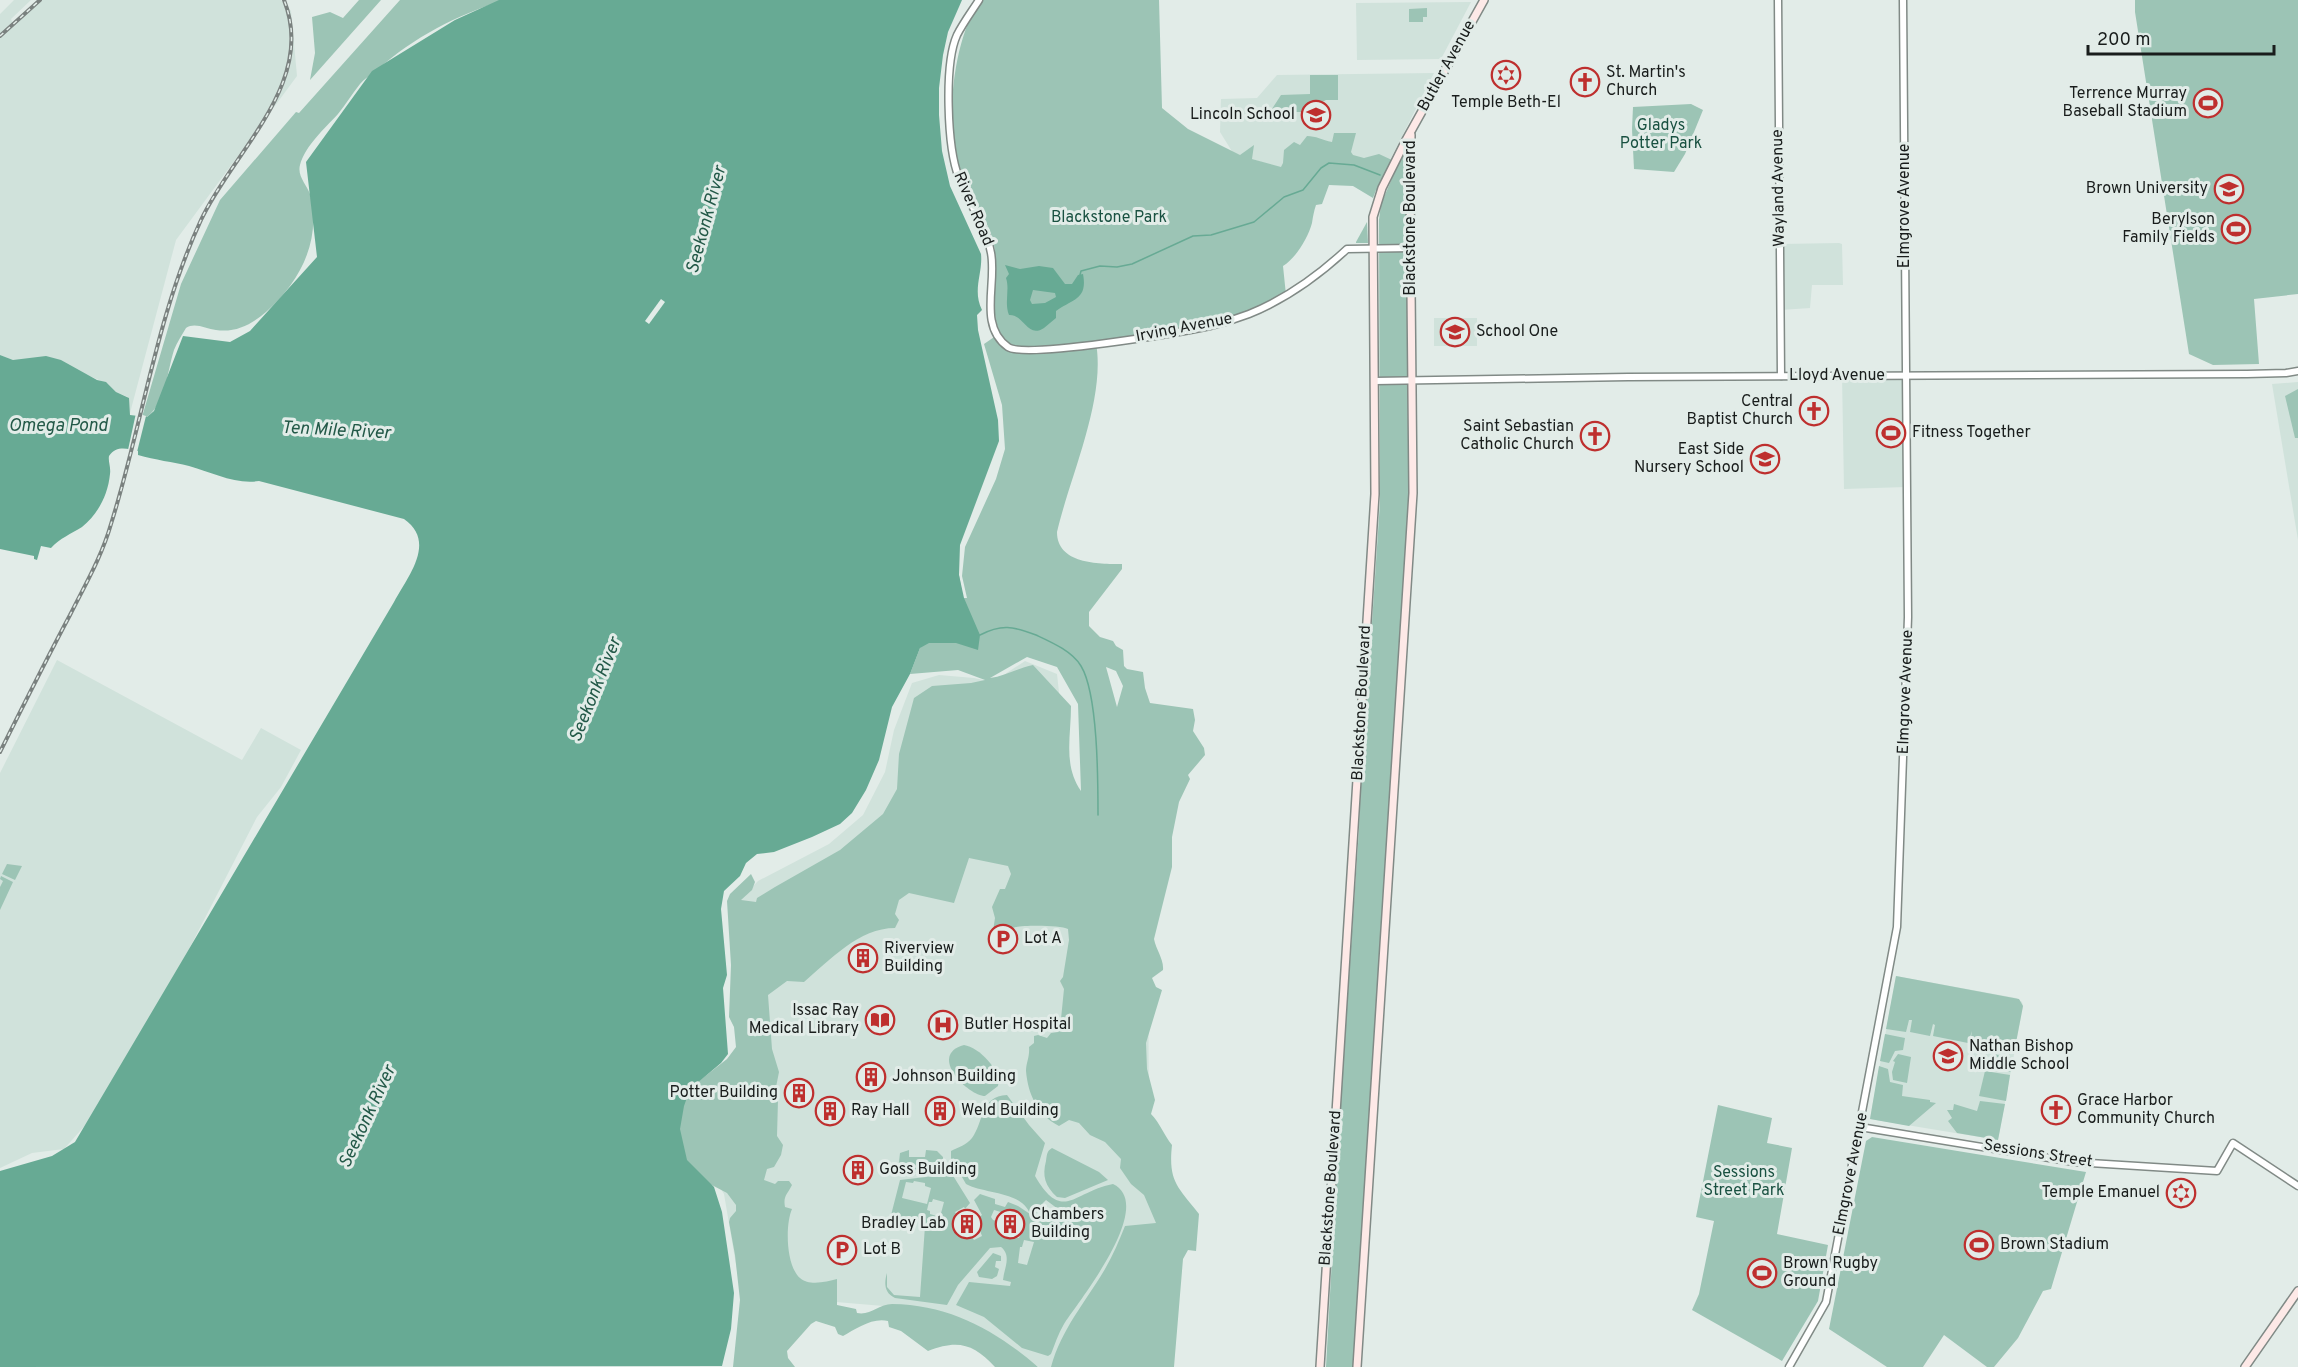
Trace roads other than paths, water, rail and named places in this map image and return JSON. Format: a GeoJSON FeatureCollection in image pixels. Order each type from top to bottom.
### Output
{"type":"FeatureCollection","features":[{"type":"Feature","properties":{"kind":"main road","name":"Butler Avenue"},"geometry":{"type":"LineString","coordinates":[[1411,132],[1484,0]]}},
{"type":"Feature","properties":{"kind":"main road","name":"Blackstone Boulevard"},"geometry":{"type":"LineString","coordinates":[[1357,1367],[1413,493],[1411,132]]}},
{"type":"Feature","properties":{"kind":"main road","name":"Blackstone Boulevard"},"geometry":{"type":"LineString","coordinates":[[1320,1367],[1376,494],[1374,207],[1411,132]]}},
{"type":"Feature","properties":{"kind":"main road"},"geometry":{"type":"LineString","coordinates":[[2245,1367],[2298,1291]]}},
{"type":"Feature","properties":{"kind":"street","name":"River Road"},"geometry":{"type":"LineString","coordinates":[[979,0],[957,36],[954,47],[950,78],[952,149],[958,176],[988,239],[992,259],[991,318],[996,333],[1009,348]]}},
{"type":"Feature","properties":{"kind":"street","name":"Wayland Avenue"},"geometry":{"type":"LineString","coordinates":[[1778,0],[1781,376]]}},
{"type":"Feature","properties":{"kind":"street","name":"Elmgrove Avenue"},"geometry":{"type":"LineString","coordinates":[[1789,1367],[1826,1302],[1897,927],[1907,678],[1903,0]]}},
{"type":"Feature","properties":{"kind":"street","name":"Irving Avenue"},"geometry":{"type":"LineString","coordinates":[[1009,348],[1025,351],[1071,348],[1220,324],[1249,314],[1303,285],[1347,249],[1411,248]]}},
{"type":"Feature","properties":{"kind":"street","name":"Lloyd Avenue"},"geometry":{"type":"LineString","coordinates":[[1376,381],[2247,374],[2286,373],[2298,370]]}},
{"type":"Feature","properties":{"kind":"street","name":"Sessions Street"},"geometry":{"type":"LineString","coordinates":[[1860,1127],[2074,1162],[2217,1171],[2233,1143],[2298,1186]]}},
{"type":"Feature","properties":{"kind":"water"},"geometry":{"type":"Polygon","coordinates":[[[499,0],[962,0],[948,32],[943,55],[939,88],[942,151],[950,186],[981,254],[978,295],[982,310],[977,315],[978,330],[998,420],[999,441],[960,545],[959,575],[964,598],[980,635],[978,650],[956,643],[929,643],[920,648],[910,674],[892,707],[879,760],[866,790],[852,813],[840,824],[812,837],[774,852],[757,854],[746,863],[740,876],[724,891],[721,909],[727,975],[723,988],[728,1054],[721,1063],[690,1089],[680,1129],[687,1160],[714,1187],[722,1212],[734,1293],[731,1329],[722,1366],[0,1367],[0,1171],[52,1156],[75,1142],[406,581],[417,559],[419,549],[414,528],[404,519],[259,481],[233,480],[189,466],[138,455],[138,451],[122,449],[115,450],[109,456],[110,474],[104,497],[93,516],[82,527],[51,548],[41,546],[37,560],[34,556],[0,549],[0,355],[13,360],[46,356],[61,360],[97,380],[106,382],[116,392],[129,398],[130,415],[147,417],[154,411],[183,336],[230,342],[250,331],[317,257],[306,162],[372,71],[455,20],[499,0]]]}},
{"type":"Feature","properties":{"kind":"water"},"geometry":{"type":"Polygon","coordinates":[[[1005,265],[1020,269],[1039,266],[1053,268],[1065,284],[1072,284],[1078,275],[1083,274],[1084,283],[1081,294],[1056,311],[1056,318],[1038,331],[1009,315],[1006,278],[1009,274],[1005,265]],[[1033,290],[1030,300],[1032,304],[1045,303],[1056,297],[1055,293],[1033,290]]]}},
{"type":"Feature","properties":{"kind":"waterway"},"geometry":{"type":"LineString","coordinates":[[1080,275],[1081,271],[1100,266],[1117,267],[1132,264],[1193,236],[1211,235],[1254,222],[1284,197],[1303,190],[1321,168],[1329,163],[1354,165],[1380,175]]}},
{"type":"Feature","properties":{"kind":"waterway"},"geometry":{"type":"LineString","coordinates":[[980,635],[1001,628],[1020,630],[1036,635],[1061,648],[1081,666],[1087,679],[1094,716],[1098,815]]}},
{"type":"Feature","properties":{"kind":"railway"},"geometry":{"type":"LineString","coordinates":[[0,36],[40,0]]}},
{"type":"Feature","properties":{"kind":"railway"},"geometry":{"type":"LineString","coordinates":[[0,752],[103,548],[122,486],[172,294],[201,220],[215,194],[267,115],[281,88],[289,60],[291,30],[284,0]]}},
{"type":"Feature","properties":{"kind":"place","name":"Temple Beth-El"},"geometry":{"type":"Point","coordinates":[1506,75]}},
{"type":"Feature","properties":{"kind":"place","name":"St. Martin's Church"},"geometry":{"type":"Point","coordinates":[1585,82]}},
{"type":"Feature","properties":{"kind":"place","name":"Terrence Murray Baseball Stadium"},"geometry":{"type":"Point","coordinates":[2208,103]}},
{"type":"Feature","properties":{"kind":"place","name":"Lincoln School"},"geometry":{"type":"Point","coordinates":[1316,115]}},
{"type":"Feature","properties":{"kind":"place","name":"Brown University"},"geometry":{"type":"Point","coordinates":[2229,189]}},
{"type":"Feature","properties":{"kind":"place","name":"Berylson Family Fields"},"geometry":{"type":"Point","coordinates":[2236,229]}},
{"type":"Feature","properties":{"kind":"place","name":"School One"},"geometry":{"type":"Point","coordinates":[1455,332]}},
{"type":"Feature","properties":{"kind":"place","name":"Central Baptist Church"},"geometry":{"type":"Point","coordinates":[1814,411]}},
{"type":"Feature","properties":{"kind":"place","name":"Fitness Together"},"geometry":{"type":"Point","coordinates":[1891,433]}},
{"type":"Feature","properties":{"kind":"place","name":"Saint Sebastian Catholic Church"},"geometry":{"type":"Point","coordinates":[1595,436]}},
{"type":"Feature","properties":{"kind":"place","name":"East Side Nursery School"},"geometry":{"type":"Point","coordinates":[1765,459]}},
{"type":"Feature","properties":{"kind":"place","name":"Lot A"},"geometry":{"type":"Point","coordinates":[1003,939]}},
{"type":"Feature","properties":{"kind":"place","name":"Riverview Building"},"geometry":{"type":"Point","coordinates":[863,958]}},
{"type":"Feature","properties":{"kind":"place","name":"Issac Ray Medical Library"},"geometry":{"type":"Point","coordinates":[880,1020]}},
{"type":"Feature","properties":{"kind":"place","name":"Butler Hospital"},"geometry":{"type":"Point","coordinates":[943,1025]}},
{"type":"Feature","properties":{"kind":"place","name":"Nathan Bishop Middle School"},"geometry":{"type":"Point","coordinates":[1948,1056]}},
{"type":"Feature","properties":{"kind":"place","name":"Johnson Building"},"geometry":{"type":"Point","coordinates":[871,1077]}},
{"type":"Feature","properties":{"kind":"place","name":"Potter Building"},"geometry":{"type":"Point","coordinates":[799,1093]}},
{"type":"Feature","properties":{"kind":"place","name":"Grace Harbor Community Church"},"geometry":{"type":"Point","coordinates":[2056,1110]}},
{"type":"Feature","properties":{"kind":"place","name":"Ray Hall"},"geometry":{"type":"Point","coordinates":[830,1111]}},
{"type":"Feature","properties":{"kind":"place","name":"Weld Building"},"geometry":{"type":"Point","coordinates":[940,1111]}},
{"type":"Feature","properties":{"kind":"place","name":"Goss Building"},"geometry":{"type":"Point","coordinates":[858,1170]}},
{"type":"Feature","properties":{"kind":"place","name":"Temple Emanuel"},"geometry":{"type":"Point","coordinates":[2181,1193]}},
{"type":"Feature","properties":{"kind":"place","name":"Bradley Lab"},"geometry":{"type":"Point","coordinates":[967,1224]}},
{"type":"Feature","properties":{"kind":"place","name":"Chambers Building"},"geometry":{"type":"Point","coordinates":[1010,1224]}},
{"type":"Feature","properties":{"kind":"place","name":"Brown Stadium"},"geometry":{"type":"Point","coordinates":[1979,1245]}},
{"type":"Feature","properties":{"kind":"place","name":"Lot B"},"geometry":{"type":"Point","coordinates":[842,1250]}},
{"type":"Feature","properties":{"kind":"place","name":"Brown Rugby Ground"},"geometry":{"type":"Point","coordinates":[1762,1273]}},
{"type":"Feature","properties":{"kind":"park label","name":"Gladys Potter Park"},"geometry":{"type":"Point","coordinates":[1661,135]}},
{"type":"Feature","properties":{"kind":"park label","name":"Blackstone Park"},"geometry":{"type":"Point","coordinates":[1109,218]}},
{"type":"Feature","properties":{"kind":"park label","name":"Sessions Street Park"},"geometry":{"type":"Point","coordinates":[1744,1182]}},
{"type":"Feature","properties":{"kind":"water label","name":"Seekonk River"},"geometry":{"type":"Point","coordinates":[707,220]}},
{"type":"Feature","properties":{"kind":"water label","name":"Omega Pond"},"geometry":{"type":"Point","coordinates":[58,426]}},
{"type":"Feature","properties":{"kind":"water label","name":"Ten Mile River"},"geometry":{"type":"Point","coordinates":[336,431]}},
{"type":"Feature","properties":{"kind":"water label","name":"Seekonk River"},"geometry":{"type":"Point","coordinates":[596,690]}},
{"type":"Feature","properties":{"kind":"water label","name":"Seekonk River"},"geometry":{"type":"Point","coordinates":[368,1117]}}]}
